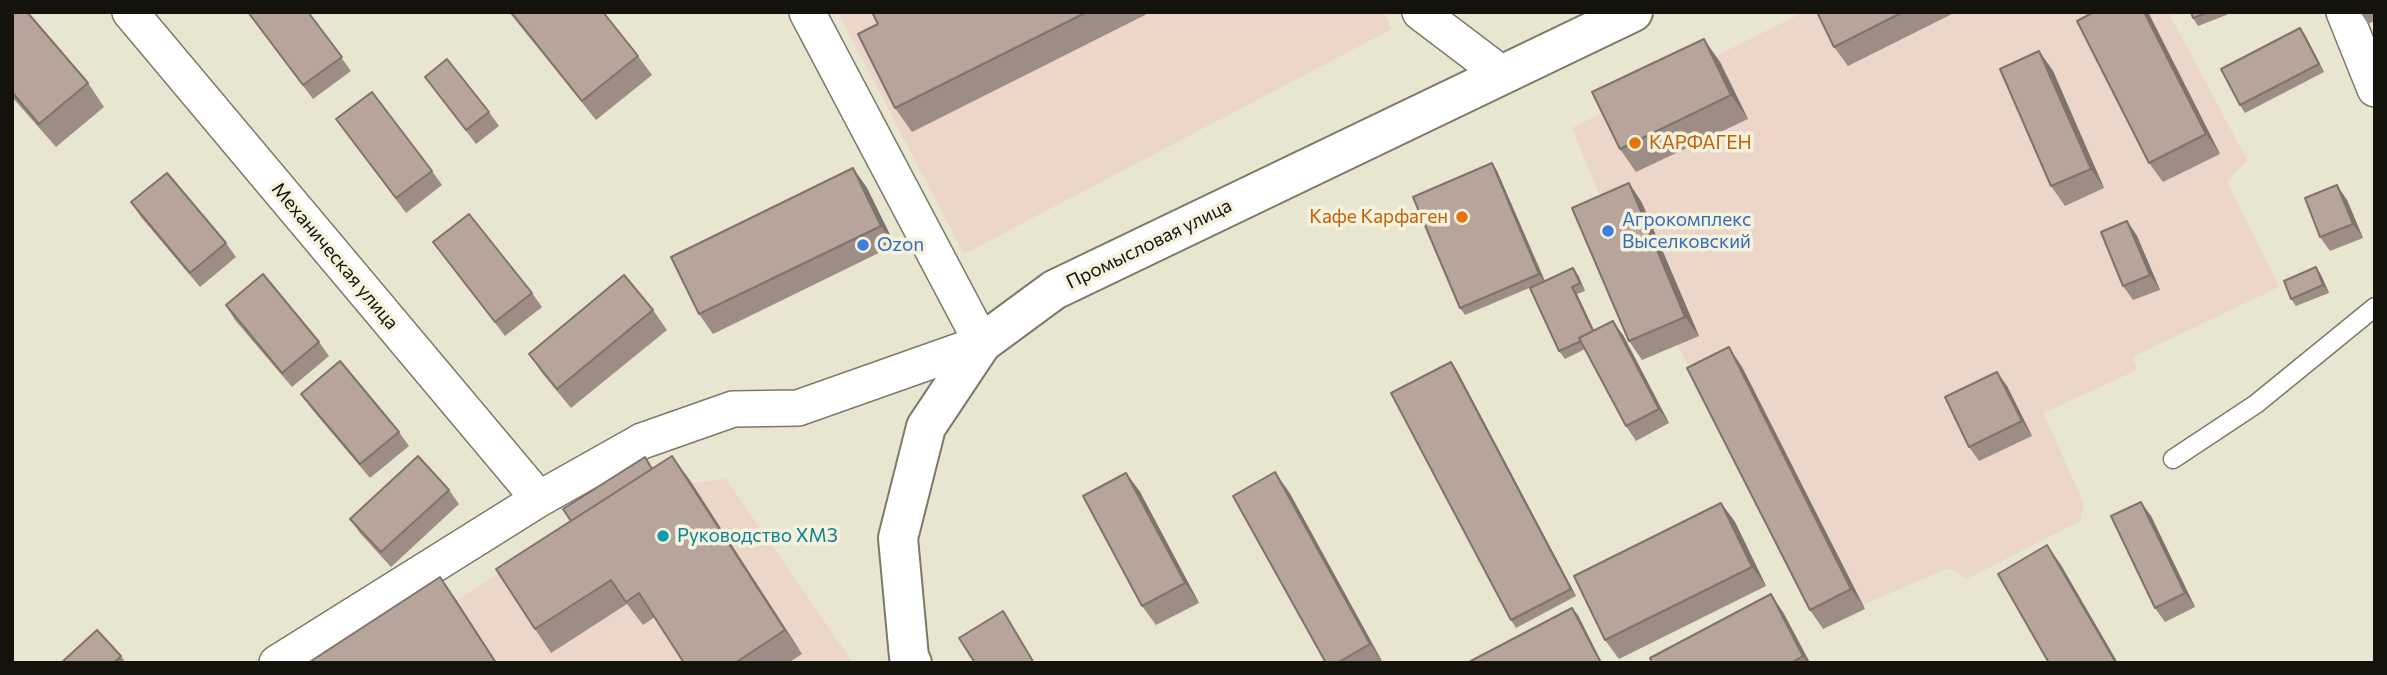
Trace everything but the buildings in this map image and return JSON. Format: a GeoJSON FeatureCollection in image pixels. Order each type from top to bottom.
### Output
{"type":"FeatureCollection","features":[{"type":"Feature","properties":{"kind":"main road","name":"Промысловая улица"},"geometry":{"type":"LineString","coordinates":[[912,663],[909,657],[898,538],[926,427],[982,343],[1054,290],[1633,12]]}},
{"type":"Feature","properties":{"kind":"street","name":"Механическая улица"},"geometry":{"type":"LineString","coordinates":[[130,12],[539,499]]}},
{"type":"Feature","properties":{"kind":"street"},"geometry":{"type":"LineString","coordinates":[[277,663],[539,499],[642,440],[733,410],[798,408],[982,343],[807,12]]}},
{"type":"Feature","properties":{"kind":"street"},"geometry":{"type":"LineString","coordinates":[[1419,12],[1503,75]]}},
{"type":"Feature","properties":{"kind":"street"},"geometry":{"type":"LineString","coordinates":[[2344,12],[2375,89]]}},
{"type":"Feature","properties":{"kind":"lane"},"geometry":{"type":"LineString","coordinates":[[2173,459],[2256,404],[2375,307]]}},
{"type":"Feature","properties":{"kind":"shaded area"},"geometry":{"type":"Polygon","coordinates":[[[838,12],[1383,12],[1392,29],[964,254],[838,12]]]}},
{"type":"Feature","properties":{"kind":"shaded area"},"geometry":{"type":"Polygon","coordinates":[[[1804,12],[2168,12],[2247,160],[2227,182],[2279,287],[2132,357],[2137,370],[2043,413],[2084,504],[2080,521],[1967,579],[1949,568],[1836,616],[1729,442],[1606,210],[1572,128],[1804,12]]]}},
{"type":"Feature","properties":{"kind":"shaded area"},"geometry":{"type":"Polygon","coordinates":[[[726,479],[853,663],[363,663],[625,490],[726,479]]]}},
{"type":"Feature","properties":{"kind":"place","name":"КАРФАГЕН"},"geometry":{"type":"Point","coordinates":[1635,143]}},
{"type":"Feature","properties":{"kind":"place","name":"Кафе Карфаген"},"geometry":{"type":"Point","coordinates":[1462,217]}},
{"type":"Feature","properties":{"kind":"place","name":"Агрокомплекс Выселковский"},"geometry":{"type":"Point","coordinates":[1608,231]}},
{"type":"Feature","properties":{"kind":"place","name":"Ozon"},"geometry":{"type":"Point","coordinates":[863,245]}},
{"type":"Feature","properties":{"kind":"place","name":"Руководство ХМЗ"},"geometry":{"type":"Point","coordinates":[663,536]}}]}
